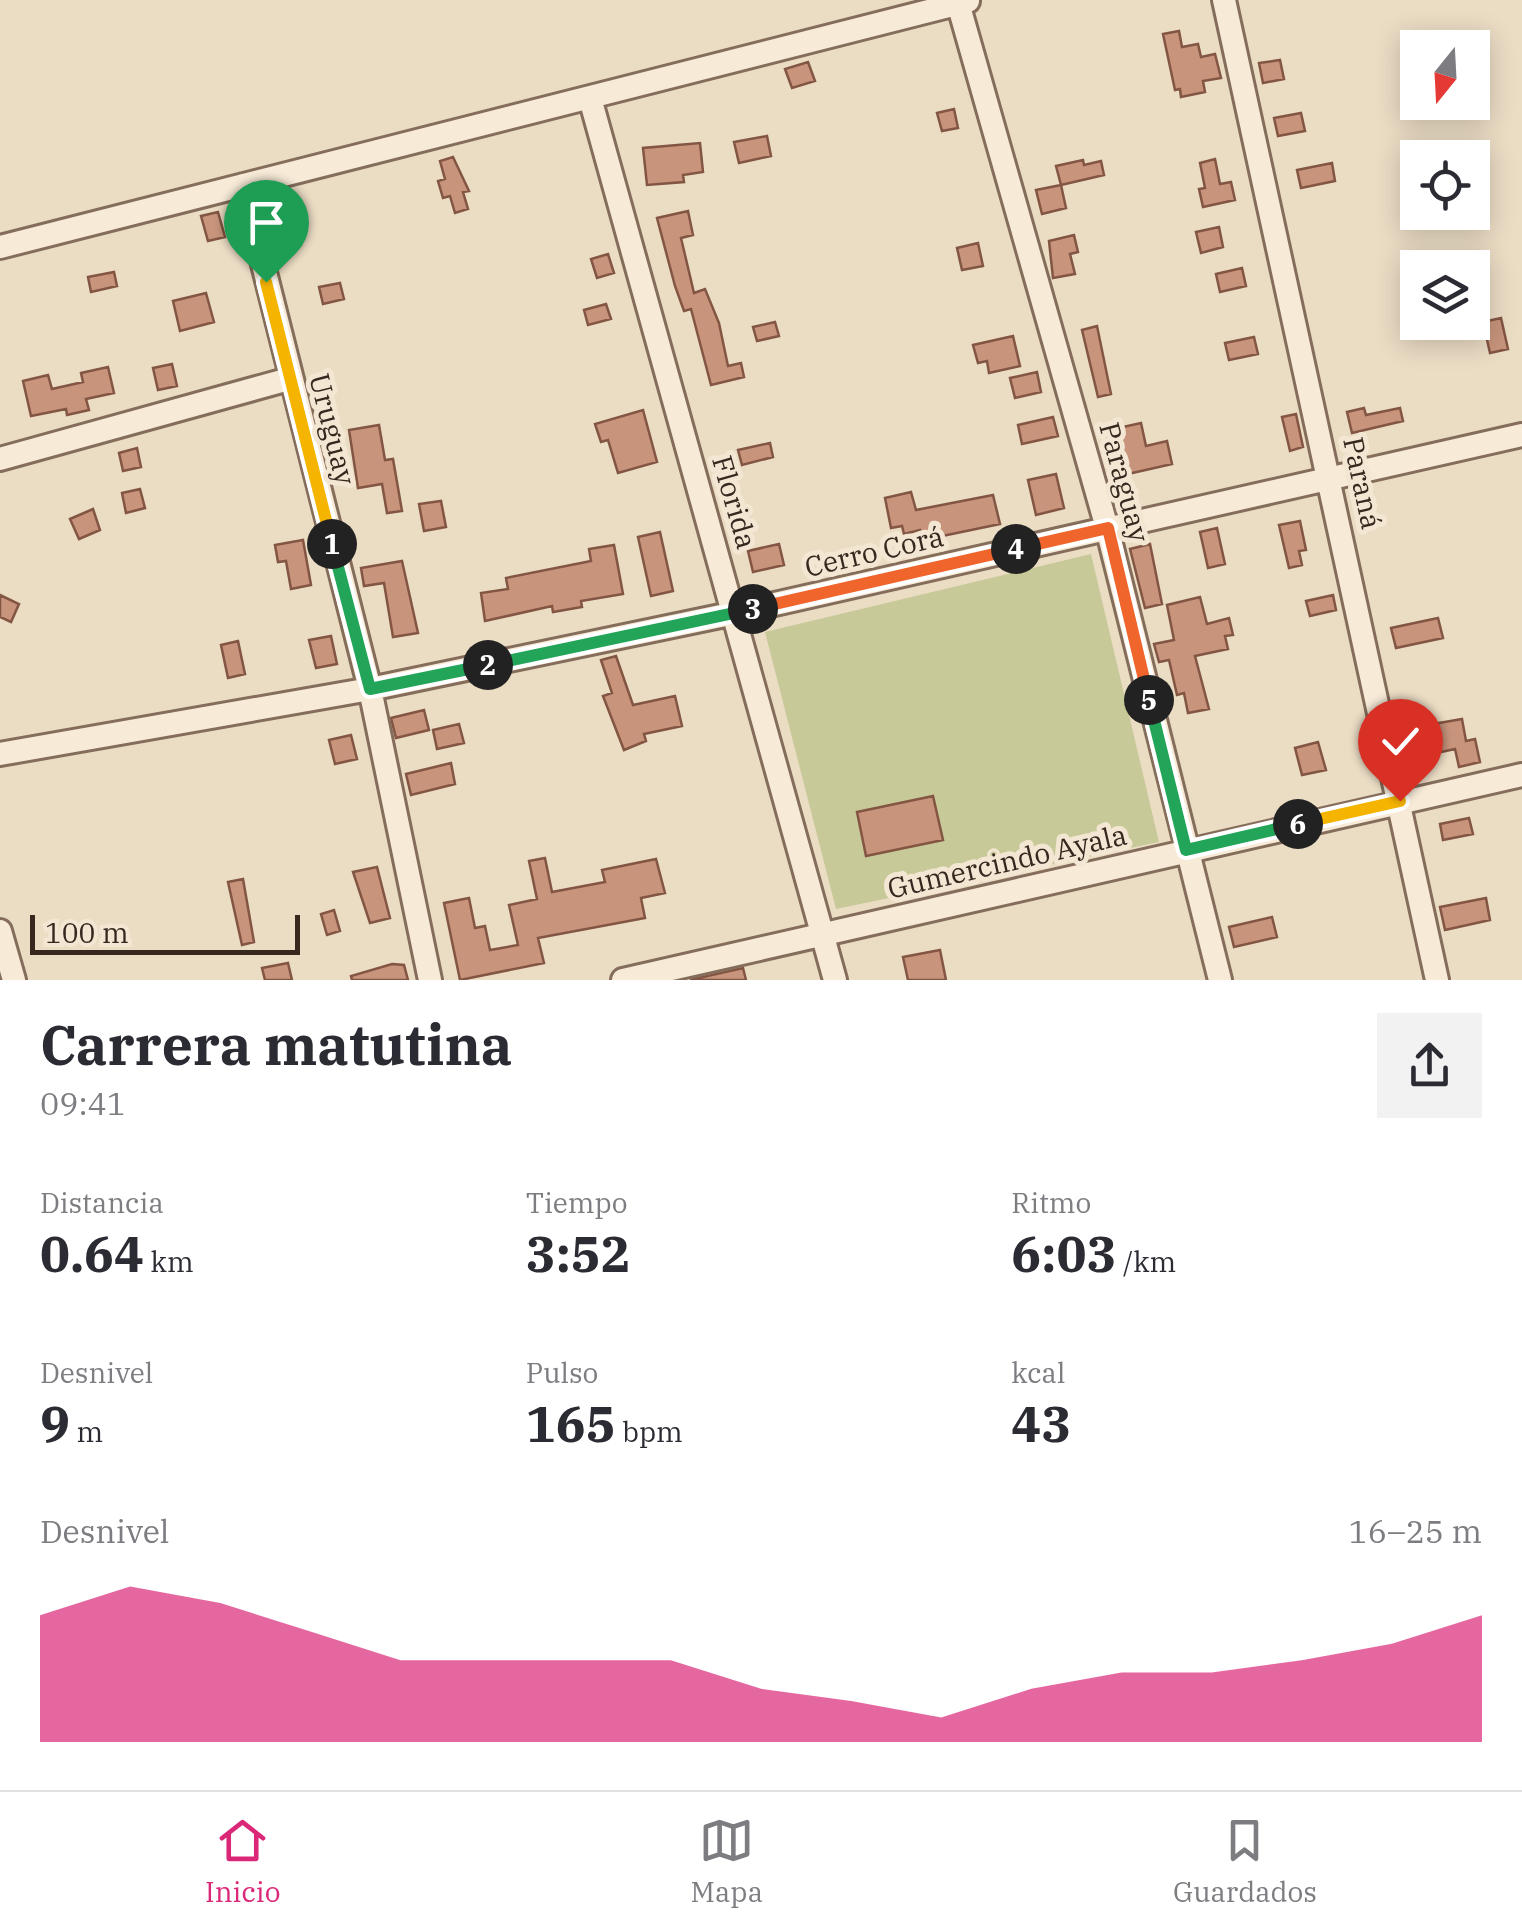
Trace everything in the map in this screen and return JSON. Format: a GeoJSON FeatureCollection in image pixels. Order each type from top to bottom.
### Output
{"type":"FeatureCollection","features":[{"type":"Feature","properties":{"kind":"street","name":"Paraná"},"geometry":{"type":"LineString","coordinates":[[1224,0],[1438,980]]}},
{"type":"Feature","properties":{"kind":"street"},"geometry":{"type":"LineString","coordinates":[[0,247],[965,2]]}},
{"type":"Feature","properties":{"kind":"street","name":"Paraguay"},"geometry":{"type":"LineString","coordinates":[[965,2],[1108,528],[1220,980]]}},
{"type":"Feature","properties":{"kind":"street","name":"Florida"},"geometry":{"type":"LineString","coordinates":[[590,98],[836,980]]}},
{"type":"Feature","properties":{"kind":"street","name":"Uruguay"},"geometry":{"type":"LineString","coordinates":[[243,185],[288,378],[370,689],[430,980]]}},
{"type":"Feature","properties":{"kind":"street"},"geometry":{"type":"LineString","coordinates":[[0,459],[288,378]]}},
{"type":"Feature","properties":{"kind":"street","name":"Cerro Corá"},"geometry":{"type":"LineString","coordinates":[[0,754],[370,689],[735,614],[1522,435]]}},
{"type":"Feature","properties":{"kind":"street","name":"Gumercindo Ayala"},"geometry":{"type":"LineString","coordinates":[[623,980],[1522,774]]}},
{"type":"Feature","properties":{"kind":"street"},"geometry":{"type":"LineString","coordinates":[[0,931],[14,980]]}},
{"type":"Feature","properties":{"kind":"green space"},"geometry":{"type":"Polygon","coordinates":[[[1091,554],[1159,842],[836,909],[765,632],[1091,554]]]}},
{"type":"Feature","properties":{"kind":"building"},"geometry":{"type":"Polygon","coordinates":[[[1179,31],[1182,47],[1198,44],[1201,57],[1215,54],[1221,78],[1203,81],[1205,92],[1181,97],[1180,89],[1175,90],[1163,34],[1179,31]]]}},
{"type":"Feature","properties":{"kind":"building"},"geometry":{"type":"Polygon","coordinates":[[[1280,60],[1284,79],[1263,83],[1259,63],[1280,60]]]}},
{"type":"Feature","properties":{"kind":"building"},"geometry":{"type":"Polygon","coordinates":[[[808,62],[815,81],[792,88],[785,69],[808,62]]]}},
{"type":"Feature","properties":{"kind":"building"},"geometry":{"type":"Polygon","coordinates":[[[954,109],[958,128],[942,131],[937,113],[954,109]]]}},
{"type":"Feature","properties":{"kind":"building"},"geometry":{"type":"Polygon","coordinates":[[[1301,113],[1305,131],[1278,136],[1274,118],[1301,113]]]}},
{"type":"Feature","properties":{"kind":"building"},"geometry":{"type":"Polygon","coordinates":[[[767,136],[771,156],[739,163],[734,142],[767,136]]]}},
{"type":"Feature","properties":{"kind":"building"},"geometry":{"type":"Polygon","coordinates":[[[700,143],[703,172],[683,175],[684,182],[647,185],[643,148],[700,143]]]}},
{"type":"Feature","properties":{"kind":"building"},"geometry":{"type":"Polygon","coordinates":[[[453,157],[469,191],[463,192],[468,209],[455,213],[450,196],[443,198],[438,181],[445,179],[440,161],[453,157]]]}},
{"type":"Feature","properties":{"kind":"building"},"geometry":{"type":"Polygon","coordinates":[[[1215,159],[1220,184],[1231,182],[1235,200],[1203,207],[1199,189],[1205,188],[1200,163],[1215,159]]]}},
{"type":"Feature","properties":{"kind":"building"},"geometry":{"type":"Polygon","coordinates":[[[1083,160],[1084,165],[1101,161],[1104,175],[1061,185],[1056,166],[1083,160]]]}},
{"type":"Feature","properties":{"kind":"building"},"geometry":{"type":"Polygon","coordinates":[[[1332,163],[1335,181],[1301,188],[1297,170],[1332,163]]]}},
{"type":"Feature","properties":{"kind":"building"},"geometry":{"type":"Polygon","coordinates":[[[1061,185],[1066,208],[1042,214],[1036,190],[1061,185]]]}},
{"type":"Feature","properties":{"kind":"building"},"geometry":{"type":"Polygon","coordinates":[[[688,211],[693,235],[681,238],[694,293],[705,289],[719,323],[728,366],[741,363],[744,377],[711,385],[691,309],[684,311],[657,218],[688,211]]]}},
{"type":"Feature","properties":{"kind":"building"},"geometry":{"type":"Polygon","coordinates":[[[218,212],[225,237],[208,241],[201,216],[218,212]]]}},
{"type":"Feature","properties":{"kind":"building"},"geometry":{"type":"Polygon","coordinates":[[[1219,227],[1223,247],[1201,253],[1196,232],[1219,227]]]}},
{"type":"Feature","properties":{"kind":"building"},"geometry":{"type":"Polygon","coordinates":[[[1074,235],[1078,252],[1070,254],[1075,274],[1053,278],[1049,241],[1074,235]]]}},
{"type":"Feature","properties":{"kind":"building"},"geometry":{"type":"Polygon","coordinates":[[[978,243],[983,266],[962,270],[957,248],[978,243]]]}},
{"type":"Feature","properties":{"kind":"building"},"geometry":{"type":"Polygon","coordinates":[[[608,254],[614,273],[597,278],[591,259],[608,254]]]}},
{"type":"Feature","properties":{"kind":"building"},"geometry":{"type":"Polygon","coordinates":[[[1242,268],[1246,286],[1220,292],[1216,274],[1242,268]]]}},
{"type":"Feature","properties":{"kind":"building"},"geometry":{"type":"Polygon","coordinates":[[[114,272],[117,286],[91,292],[88,277],[114,272]]]}},
{"type":"Feature","properties":{"kind":"building"},"geometry":{"type":"Polygon","coordinates":[[[340,283],[344,299],[323,304],[319,287],[340,283]]]}},
{"type":"Feature","properties":{"kind":"building"},"geometry":{"type":"Polygon","coordinates":[[[206,293],[214,322],[180,331],[173,301],[206,293]]]}},
{"type":"Feature","properties":{"kind":"building"},"geometry":{"type":"Polygon","coordinates":[[[606,304],[611,319],[588,325],[584,310],[606,304]]]}},
{"type":"Feature","properties":{"kind":"building"},"geometry":{"type":"Polygon","coordinates":[[[1501,318],[1508,349],[1490,353],[1490,320],[1501,318]]]}},
{"type":"Feature","properties":{"kind":"building"},"geometry":{"type":"Polygon","coordinates":[[[775,322],[779,336],[757,341],[753,327],[775,322]]]}},
{"type":"Feature","properties":{"kind":"building"},"geometry":{"type":"Polygon","coordinates":[[[1097,326],[1111,394],[1098,397],[1082,330],[1097,326]]]}},
{"type":"Feature","properties":{"kind":"building"},"geometry":{"type":"Polygon","coordinates":[[[1013,336],[1020,366],[989,373],[987,361],[978,363],[973,345],[1013,336]]]}},
{"type":"Feature","properties":{"kind":"building"},"geometry":{"type":"Polygon","coordinates":[[[1254,337],[1258,354],[1229,360],[1225,343],[1254,337]]]}},
{"type":"Feature","properties":{"kind":"building"},"geometry":{"type":"Polygon","coordinates":[[[172,364],[177,386],[158,390],[153,368],[172,364]]]}},
{"type":"Feature","properties":{"kind":"building"},"geometry":{"type":"Polygon","coordinates":[[[108,367],[114,393],[86,399],[89,410],[67,415],[66,409],[31,416],[23,381],[48,375],[52,389],[83,382],[81,373],[108,367]]]}},
{"type":"Feature","properties":{"kind":"building"},"geometry":{"type":"Polygon","coordinates":[[[1037,372],[1041,392],[1015,398],[1010,378],[1037,372]]]}},
{"type":"Feature","properties":{"kind":"building"},"geometry":{"type":"Polygon","coordinates":[[[1364,408],[1366,415],[1400,408],[1403,421],[1352,433],[1347,412],[1364,408]]]}},
{"type":"Feature","properties":{"kind":"building"},"geometry":{"type":"Polygon","coordinates":[[[643,410],[657,462],[618,473],[608,440],[601,442],[595,424],[643,410]]]}},
{"type":"Feature","properties":{"kind":"building"},"geometry":{"type":"Polygon","coordinates":[[[1296,414],[1303,447],[1290,451],[1282,417],[1296,414]]]}},
{"type":"Feature","properties":{"kind":"building"},"geometry":{"type":"Polygon","coordinates":[[[1053,417],[1058,436],[1022,444],[1018,425],[1053,417]]]}},
{"type":"Feature","properties":{"kind":"building"},"geometry":{"type":"Polygon","coordinates":[[[1141,423],[1146,446],[1167,441],[1172,464],[1119,476],[1105,431],[1141,423]]]}},
{"type":"Feature","properties":{"kind":"building"},"geometry":{"type":"Polygon","coordinates":[[[379,425],[385,460],[393,459],[402,511],[387,513],[382,484],[358,488],[349,430],[379,425]]]}},
{"type":"Feature","properties":{"kind":"building"},"geometry":{"type":"Polygon","coordinates":[[[770,443],[773,457],[742,465],[738,450],[770,443]]]}},
{"type":"Feature","properties":{"kind":"building"},"geometry":{"type":"Polygon","coordinates":[[[137,448],[141,467],[123,471],[119,453],[137,448]]]}},
{"type":"Feature","properties":{"kind":"building"},"geometry":{"type":"Polygon","coordinates":[[[1056,474],[1064,508],[1036,515],[1028,480],[1056,474]]]}},
{"type":"Feature","properties":{"kind":"building"},"geometry":{"type":"Polygon","coordinates":[[[140,489],[145,508],[126,513],[122,493],[140,489]]]}},
{"type":"Feature","properties":{"kind":"building"},"geometry":{"type":"Polygon","coordinates":[[[911,492],[916,510],[993,495],[1000,524],[923,540],[920,530],[904,534],[902,526],[891,528],[885,498],[911,492]]]}},
{"type":"Feature","properties":{"kind":"building"},"geometry":{"type":"Polygon","coordinates":[[[441,501],[446,527],[424,531],[419,504],[441,501]]]}},
{"type":"Feature","properties":{"kind":"building"},"geometry":{"type":"Polygon","coordinates":[[[93,509],[100,530],[79,539],[70,519],[93,509]]]}},
{"type":"Feature","properties":{"kind":"building"},"geometry":{"type":"Polygon","coordinates":[[[1300,521],[1306,550],[1299,551],[1302,565],[1289,568],[1279,525],[1300,521]]]}},
{"type":"Feature","properties":{"kind":"building"},"geometry":{"type":"Polygon","coordinates":[[[1217,528],[1225,564],[1208,568],[1200,532],[1217,528]]]}},
{"type":"Feature","properties":{"kind":"building"},"geometry":{"type":"Polygon","coordinates":[[[660,532],[673,591],[651,596],[638,537],[660,532]]]}},
{"type":"Feature","properties":{"kind":"building"},"geometry":{"type":"Polygon","coordinates":[[[303,540],[311,585],[291,589],[286,561],[278,562],[275,545],[303,540]]]}},
{"type":"Feature","properties":{"kind":"building"},"geometry":{"type":"Polygon","coordinates":[[[779,544],[784,565],[753,572],[748,551],[779,544]]]}},
{"type":"Feature","properties":{"kind":"building"},"geometry":{"type":"Polygon","coordinates":[[[1150,544],[1162,604],[1145,608],[1130,549],[1150,544]]]}},
{"type":"Feature","properties":{"kind":"building"},"geometry":{"type":"Polygon","coordinates":[[[614,545],[623,594],[581,601],[582,607],[553,612],[552,606],[485,621],[481,593],[508,589],[506,578],[591,561],[589,549],[614,545]]]}},
{"type":"Feature","properties":{"kind":"building"},"geometry":{"type":"Polygon","coordinates":[[[402,561],[418,633],[393,637],[384,583],[364,586],[361,568],[402,561]]]}},
{"type":"Feature","properties":{"kind":"building"},"geometry":{"type":"Polygon","coordinates":[[[0,595],[19,604],[11,622],[0,617],[0,595]]]}},
{"type":"Feature","properties":{"kind":"building"},"geometry":{"type":"Polygon","coordinates":[[[1333,595],[1336,610],[1310,616],[1306,601],[1333,595]]]}},
{"type":"Feature","properties":{"kind":"building"},"geometry":{"type":"Polygon","coordinates":[[[1200,597],[1207,624],[1229,618],[1233,635],[1225,636],[1228,649],[1195,656],[1209,709],[1188,713],[1184,693],[1177,695],[1169,660],[1159,662],[1154,644],[1174,640],[1167,605],[1200,597]]]}},
{"type":"Feature","properties":{"kind":"building"},"geometry":{"type":"Polygon","coordinates":[[[1438,618],[1443,638],[1396,648],[1391,628],[1438,618]]]}},
{"type":"Feature","properties":{"kind":"building"},"geometry":{"type":"Polygon","coordinates":[[[331,636],[337,664],[316,668],[309,640],[331,636]]]}},
{"type":"Feature","properties":{"kind":"building"},"geometry":{"type":"Polygon","coordinates":[[[238,641],[245,674],[228,678],[221,645],[238,641]]]}},
{"type":"Feature","properties":{"kind":"building"},"geometry":{"type":"Polygon","coordinates":[[[616,656],[633,705],[675,696],[682,726],[644,734],[646,741],[624,750],[603,696],[612,693],[601,660],[616,656]]]}},
{"type":"Feature","properties":{"kind":"building"},"geometry":{"type":"Polygon","coordinates":[[[424,710],[429,730],[396,738],[391,718],[424,710]]]}},
{"type":"Feature","properties":{"kind":"building"},"geometry":{"type":"Polygon","coordinates":[[[1462,719],[1466,741],[1475,739],[1480,762],[1459,767],[1455,749],[1423,756],[1416,727],[1462,719]]]}},
{"type":"Feature","properties":{"kind":"building"},"geometry":{"type":"Polygon","coordinates":[[[459,724],[464,743],[437,749],[433,730],[459,724]]]}},
{"type":"Feature","properties":{"kind":"building"},"geometry":{"type":"Polygon","coordinates":[[[351,735],[357,759],[335,764],[329,740],[351,735]]]}},
{"type":"Feature","properties":{"kind":"building"},"geometry":{"type":"Polygon","coordinates":[[[1318,742],[1326,770],[1302,775],[1295,748],[1318,742]]]}},
{"type":"Feature","properties":{"kind":"building"},"geometry":{"type":"Polygon","coordinates":[[[451,763],[455,784],[411,795],[406,774],[451,763]]]}},
{"type":"Feature","properties":{"kind":"building"},"geometry":{"type":"Polygon","coordinates":[[[933,796],[943,840],[866,856],[857,812],[933,796]]]}},
{"type":"Feature","properties":{"kind":"building"},"geometry":{"type":"Polygon","coordinates":[[[1469,818],[1473,834],[1443,840],[1440,824],[1469,818]]]}},
{"type":"Feature","properties":{"kind":"building"},"geometry":{"type":"Polygon","coordinates":[[[545,858],[552,892],[605,882],[602,870],[656,859],[665,893],[641,898],[645,918],[538,938],[544,963],[460,980],[444,903],[469,898],[475,928],[485,926],[490,950],[518,945],[509,905],[537,899],[529,861],[545,858]]]}},
{"type":"Feature","properties":{"kind":"building"},"geometry":{"type":"Polygon","coordinates":[[[377,867],[390,918],[370,923],[353,872],[377,867]]]}},
{"type":"Feature","properties":{"kind":"building"},"geometry":{"type":"Polygon","coordinates":[[[243,879],[254,942],[242,945],[228,882],[243,879]]]}},
{"type":"Feature","properties":{"kind":"building"},"geometry":{"type":"Polygon","coordinates":[[[1486,898],[1490,920],[1445,930],[1440,907],[1486,898]]]}},
{"type":"Feature","properties":{"kind":"building"},"geometry":{"type":"Polygon","coordinates":[[[334,910],[340,931],[327,935],[321,914],[334,910]]]}},
{"type":"Feature","properties":{"kind":"building"},"geometry":{"type":"Polygon","coordinates":[[[1272,917],[1277,937],[1234,947],[1229,927],[1272,917]]]}},
{"type":"Feature","properties":{"kind":"building"},"geometry":{"type":"Polygon","coordinates":[[[940,950],[946,980],[908,980],[903,957],[940,950]]]}},
{"type":"Feature","properties":{"kind":"building"},"geometry":{"type":"Polygon","coordinates":[[[288,963],[292,980],[265,980],[262,968],[288,963]]]}},
{"type":"Feature","properties":{"kind":"building"},"geometry":{"type":"Polygon","coordinates":[[[392,964],[404,965],[408,980],[352,980],[351,976],[392,964]]]}},
{"type":"Feature","properties":{"kind":"building"},"geometry":{"type":"Polygon","coordinates":[[[743,968],[746,980],[690,980],[743,968]]]}},
{"type":"Feature","properties":{"kind":"route"},"geometry":{"type":"LineString","coordinates":[[266,282],[370,689],[735,614],[1108,528],[1186,850],[1400,801]]}}]}
